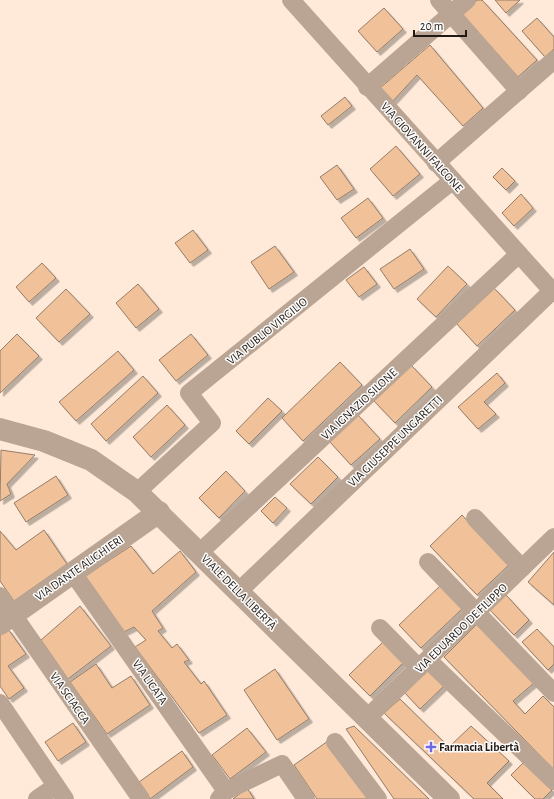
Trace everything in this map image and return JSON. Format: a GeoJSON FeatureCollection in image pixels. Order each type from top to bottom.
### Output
{"type":"FeatureCollection","features":[{"type":"Feature","properties":{"kind":"street","name":"VIA GIOVANNI FALCONE"},"geometry":{"type":"LineString","coordinates":[[291,0],[436,164],[553,292]]}},
{"type":"Feature","properties":{"kind":"street"},"geometry":{"type":"LineString","coordinates":[[439,0],[519,91]]}},
{"type":"Feature","properties":{"kind":"street"},"geometry":{"type":"LineString","coordinates":[[367,87],[467,0]]}},
{"type":"Feature","properties":{"kind":"street"},"geometry":{"type":"LineString","coordinates":[[436,164],[554,60]]}},
{"type":"Feature","properties":{"kind":"street","name":"VIA PUBLIO VIRGILIO"},"geometry":{"type":"LineString","coordinates":[[138,492],[212,423],[189,393],[452,181]]}},
{"type":"Feature","properties":{"kind":"street","name":"VIA IGNAZIO SILONE"},"geometry":{"type":"LineString","coordinates":[[200,553],[519,254]]}},
{"type":"Feature","properties":{"kind":"street","name":"VIA GIUSEPPE UNGARETTI"},"geometry":{"type":"LineString","coordinates":[[239,592],[553,292]]}},
{"type":"Feature","properties":{"kind":"street","name":"VIALE DELLA LIBERTÀ"},"geometry":{"type":"LineString","coordinates":[[0,429],[44,441],[91,460],[138,492],[450,799]]}},
{"type":"Feature","properties":{"kind":"street","name":"VIA DANTE ALIGHIERI"},"geometry":{"type":"LineString","coordinates":[[6,619],[159,512]]}},
{"type":"Feature","properties":{"kind":"street"},"geometry":{"type":"LineString","coordinates":[[475,518],[522,568]]}},
{"type":"Feature","properties":{"kind":"street","name":"VIA EDUARDO DE FILIPPO"},"geometry":{"type":"LineString","coordinates":[[367,718],[554,537]]}},
{"type":"Feature","properties":{"kind":"street"},"geometry":{"type":"LineString","coordinates":[[428,562],[554,693]]}},
{"type":"Feature","properties":{"kind":"street","name":"VIA LICATA"},"geometry":{"type":"LineString","coordinates":[[73,573],[223,795]]}},
{"type":"Feature","properties":{"kind":"street","name":"VIA SCIACCA"},"geometry":{"type":"LineString","coordinates":[[0,596],[6,619],[141,799]]}},
{"type":"Feature","properties":{"kind":"street"},"geometry":{"type":"LineString","coordinates":[[380,628],[424,664],[554,781]]}},
{"type":"Feature","properties":{"kind":"street"},"geometry":{"type":"LineString","coordinates":[[0,703],[60,793],[37,799]]}},
{"type":"Feature","properties":{"kind":"street"},"geometry":{"type":"LineString","coordinates":[[335,742],[378,799]]}},
{"type":"Feature","properties":{"kind":"street"},"geometry":{"type":"LineString","coordinates":[[223,795],[282,764],[298,796]]}},
{"type":"Feature","properties":{"kind":"building"},"geometry":{"type":"Polygon","coordinates":[[[477,0],[482,0],[537,60],[518,77],[462,14],[477,0]]]}},
{"type":"Feature","properties":{"kind":"building"},"geometry":{"type":"Polygon","coordinates":[[[495,0],[520,0],[506,13],[495,0]]]}},
{"type":"Feature","properties":{"kind":"building"},"geometry":{"type":"Polygon","coordinates":[[[384,8],[403,29],[377,52],[358,31],[384,8]]]}},
{"type":"Feature","properties":{"kind":"building"},"geometry":{"type":"Polygon","coordinates":[[[537,18],[554,37],[554,49],[545,57],[522,31],[537,18]]]}},
{"type":"Feature","properties":{"kind":"building"},"geometry":{"type":"Polygon","coordinates":[[[430,45],[483,108],[463,126],[417,75],[392,102],[380,88],[430,45]]]}},
{"type":"Feature","properties":{"kind":"building"},"geometry":{"type":"Polygon","coordinates":[[[345,97],[352,106],[328,125],[321,116],[345,97]]]}},
{"type":"Feature","properties":{"kind":"building"},"geometry":{"type":"Polygon","coordinates":[[[396,146],[420,174],[393,196],[370,169],[396,146]]]}},
{"type":"Feature","properties":{"kind":"building"},"geometry":{"type":"Polygon","coordinates":[[[337,165],[354,189],[337,200],[320,177],[337,165]]]}},
{"type":"Feature","properties":{"kind":"building"},"geometry":{"type":"Polygon","coordinates":[[[502,168],[515,181],[506,190],[493,177],[502,168]]]}},
{"type":"Feature","properties":{"kind":"building"},"geometry":{"type":"Polygon","coordinates":[[[521,194],[533,208],[514,226],[502,213],[521,194]]]}},
{"type":"Feature","properties":{"kind":"building"},"geometry":{"type":"Polygon","coordinates":[[[368,198],[383,218],[356,238],[341,218],[368,198]]]}},
{"type":"Feature","properties":{"kind":"building"},"geometry":{"type":"Polygon","coordinates":[[[193,230],[208,250],[190,263],[175,243],[193,230]]]}},
{"type":"Feature","properties":{"kind":"building"},"geometry":{"type":"Polygon","coordinates":[[[275,246],[294,272],[269,289],[251,262],[275,246]]]}},
{"type":"Feature","properties":{"kind":"building"},"geometry":{"type":"Polygon","coordinates":[[[410,249],[424,269],[394,289],[380,269],[410,249]]]}},
{"type":"Feature","properties":{"kind":"building"},"geometry":{"type":"Polygon","coordinates":[[[42,263],[56,278],[29,302],[16,287],[42,263]]]}},
{"type":"Feature","properties":{"kind":"building"},"geometry":{"type":"Polygon","coordinates":[[[448,266],[467,284],[436,317],[417,299],[448,266]]]}},
{"type":"Feature","properties":{"kind":"building"},"geometry":{"type":"Polygon","coordinates":[[[364,267],[377,284],[359,297],[346,280],[364,267]]]}},
{"type":"Feature","properties":{"kind":"building"},"geometry":{"type":"Polygon","coordinates":[[[138,284],[159,309],[136,328],[116,303],[138,284]]]}},
{"type":"Feature","properties":{"kind":"building"},"geometry":{"type":"Polygon","coordinates":[[[493,287],[515,310],[477,346],[456,323],[493,287]]]}},
{"type":"Feature","properties":{"kind":"building"},"geometry":{"type":"Polygon","coordinates":[[[66,289],[90,314],[59,342],[36,318],[66,289]]]}},
{"type":"Feature","properties":{"kind":"building"},"geometry":{"type":"Polygon","coordinates":[[[17,334],[39,356],[0,393],[0,351],[17,334]]]}},
{"type":"Feature","properties":{"kind":"building"},"geometry":{"type":"Polygon","coordinates":[[[191,334],[208,355],[176,381],[159,360],[191,334]]]}},
{"type":"Feature","properties":{"kind":"building"},"geometry":{"type":"Polygon","coordinates":[[[118,351],[134,370],[76,421],[59,402],[118,351]]]}},
{"type":"Feature","properties":{"kind":"building"},"geometry":{"type":"Polygon","coordinates":[[[340,362],[362,385],[303,441],[282,418],[340,362]]]}},
{"type":"Feature","properties":{"kind":"building"},"geometry":{"type":"Polygon","coordinates":[[[411,365],[432,387],[395,423],[374,401],[411,365]]]}},
{"type":"Feature","properties":{"kind":"building"},"geometry":{"type":"Polygon","coordinates":[[[497,373],[505,383],[484,402],[496,414],[478,429],[458,407],[497,373]]]}},
{"type":"Feature","properties":{"kind":"building"},"geometry":{"type":"Polygon","coordinates":[[[143,376],[158,393],[106,441],[91,424],[143,376]]]}},
{"type":"Feature","properties":{"kind":"building"},"geometry":{"type":"Polygon","coordinates":[[[268,398],[282,411],[249,444],[236,431],[268,398]]]}},
{"type":"Feature","properties":{"kind":"building"},"geometry":{"type":"Polygon","coordinates":[[[167,405],[185,425],[151,457],[133,437],[167,405]]]}},
{"type":"Feature","properties":{"kind":"building"},"geometry":{"type":"Polygon","coordinates":[[[358,415],[380,439],[351,465],[329,441],[358,415]]]}},
{"type":"Feature","properties":{"kind":"building"},"geometry":{"type":"Polygon","coordinates":[[[1,450],[35,455],[7,484],[11,494],[0,501],[1,450]]]}},
{"type":"Feature","properties":{"kind":"building"},"geometry":{"type":"Polygon","coordinates":[[[318,457],[338,477],[311,504],[290,484],[318,457]]]}},
{"type":"Feature","properties":{"kind":"building"},"geometry":{"type":"Polygon","coordinates":[[[226,471],[245,491],[219,518],[199,498],[226,471]]]}},
{"type":"Feature","properties":{"kind":"building"},"geometry":{"type":"Polygon","coordinates":[[[56,476],[68,495],[26,522],[14,503],[56,476]]]}},
{"type":"Feature","properties":{"kind":"building"},"geometry":{"type":"Polygon","coordinates":[[[275,497],[287,508],[273,523],[261,511],[275,497]]]}},
{"type":"Feature","properties":{"kind":"building"},"geometry":{"type":"Polygon","coordinates":[[[462,515],[509,565],[477,595],[430,546],[462,515]]]}},
{"type":"Feature","properties":{"kind":"building"},"geometry":{"type":"Polygon","coordinates":[[[44,530],[67,564],[14,601],[0,581],[0,531],[16,550],[44,530]]]}},
{"type":"Feature","properties":{"kind":"building"},"geometry":{"type":"Polygon","coordinates":[[[131,546],[153,574],[180,551],[196,572],[152,611],[163,628],[158,631],[172,648],[177,644],[189,660],[184,662],[201,684],[204,681],[227,715],[199,733],[135,647],[146,640],[134,627],[124,632],[85,576],[131,546]]]}},
{"type":"Feature","properties":{"kind":"building"},"geometry":{"type":"Polygon","coordinates":[[[554,552],[554,605],[528,582],[554,552]]]}},
{"type":"Feature","properties":{"kind":"building"},"geometry":{"type":"Polygon","coordinates":[[[440,586],[462,609],[421,648],[399,625],[440,586]]]}},
{"type":"Feature","properties":{"kind":"building"},"geometry":{"type":"Polygon","coordinates":[[[506,595],[529,620],[514,635],[490,610],[506,595]]]}},
{"type":"Feature","properties":{"kind":"building"},"geometry":{"type":"Polygon","coordinates":[[[80,606],[111,646],[68,679],[41,640],[80,606]]]}},
{"type":"Feature","properties":{"kind":"building"},"geometry":{"type":"Polygon","coordinates":[[[477,624],[534,683],[513,701],[525,714],[543,696],[554,707],[554,770],[444,657],[477,624]]]}},
{"type":"Feature","properties":{"kind":"building"},"geometry":{"type":"Polygon","coordinates":[[[8,629],[26,654],[8,666],[24,688],[9,699],[0,686],[0,635],[8,629]]]}},
{"type":"Feature","properties":{"kind":"building"},"geometry":{"type":"Polygon","coordinates":[[[537,629],[554,647],[554,664],[548,670],[522,642],[537,629]]]}},
{"type":"Feature","properties":{"kind":"building"},"geometry":{"type":"Polygon","coordinates":[[[383,642],[404,662],[370,696],[349,675],[383,642]]]}},
{"type":"Feature","properties":{"kind":"building"},"geometry":{"type":"Polygon","coordinates":[[[96,664],[112,688],[131,676],[150,705],[107,734],[70,682],[96,664]]]}},
{"type":"Feature","properties":{"kind":"building"},"geometry":{"type":"Polygon","coordinates":[[[275,669],[309,719],[277,740],[244,690],[275,669]]]}},
{"type":"Feature","properties":{"kind":"building"},"geometry":{"type":"Polygon","coordinates":[[[428,669],[444,686],[420,709],[404,692],[428,669]]]}},
{"type":"Feature","properties":{"kind":"building"},"geometry":{"type":"Polygon","coordinates":[[[400,699],[449,747],[471,726],[509,761],[487,783],[503,799],[474,799],[384,713],[400,699]]]}},
{"type":"Feature","properties":{"kind":"building"},"geometry":{"type":"Polygon","coordinates":[[[73,723],[86,742],[58,761],[45,742],[73,723]]]}},
{"type":"Feature","properties":{"kind":"building"},"geometry":{"type":"Polygon","coordinates":[[[354,726],[429,799],[394,799],[346,729],[354,726]]]}},
{"type":"Feature","properties":{"kind":"building"},"geometry":{"type":"Polygon","coordinates":[[[247,728],[266,752],[230,779],[212,755],[247,728]]]}},
{"type":"Feature","properties":{"kind":"building"},"geometry":{"type":"Polygon","coordinates":[[[328,741],[369,799],[317,799],[294,765],[328,741]]]}},
{"type":"Feature","properties":{"kind":"building"},"geometry":{"type":"Polygon","coordinates":[[[182,751],[193,767],[150,799],[139,782],[182,751]]]}},
{"type":"Feature","properties":{"kind":"building"},"geometry":{"type":"Polygon","coordinates":[[[524,762],[552,790],[543,799],[535,799],[511,775],[524,762]]]}},
{"type":"Feature","properties":{"kind":"building"},"geometry":{"type":"Polygon","coordinates":[[[247,788],[254,799],[233,799],[247,788]]]}},
{"type":"Feature","properties":{"kind":"place","name":"Farmacia Libertà"},"geometry":{"type":"Point","coordinates":[431,747]}}]}
